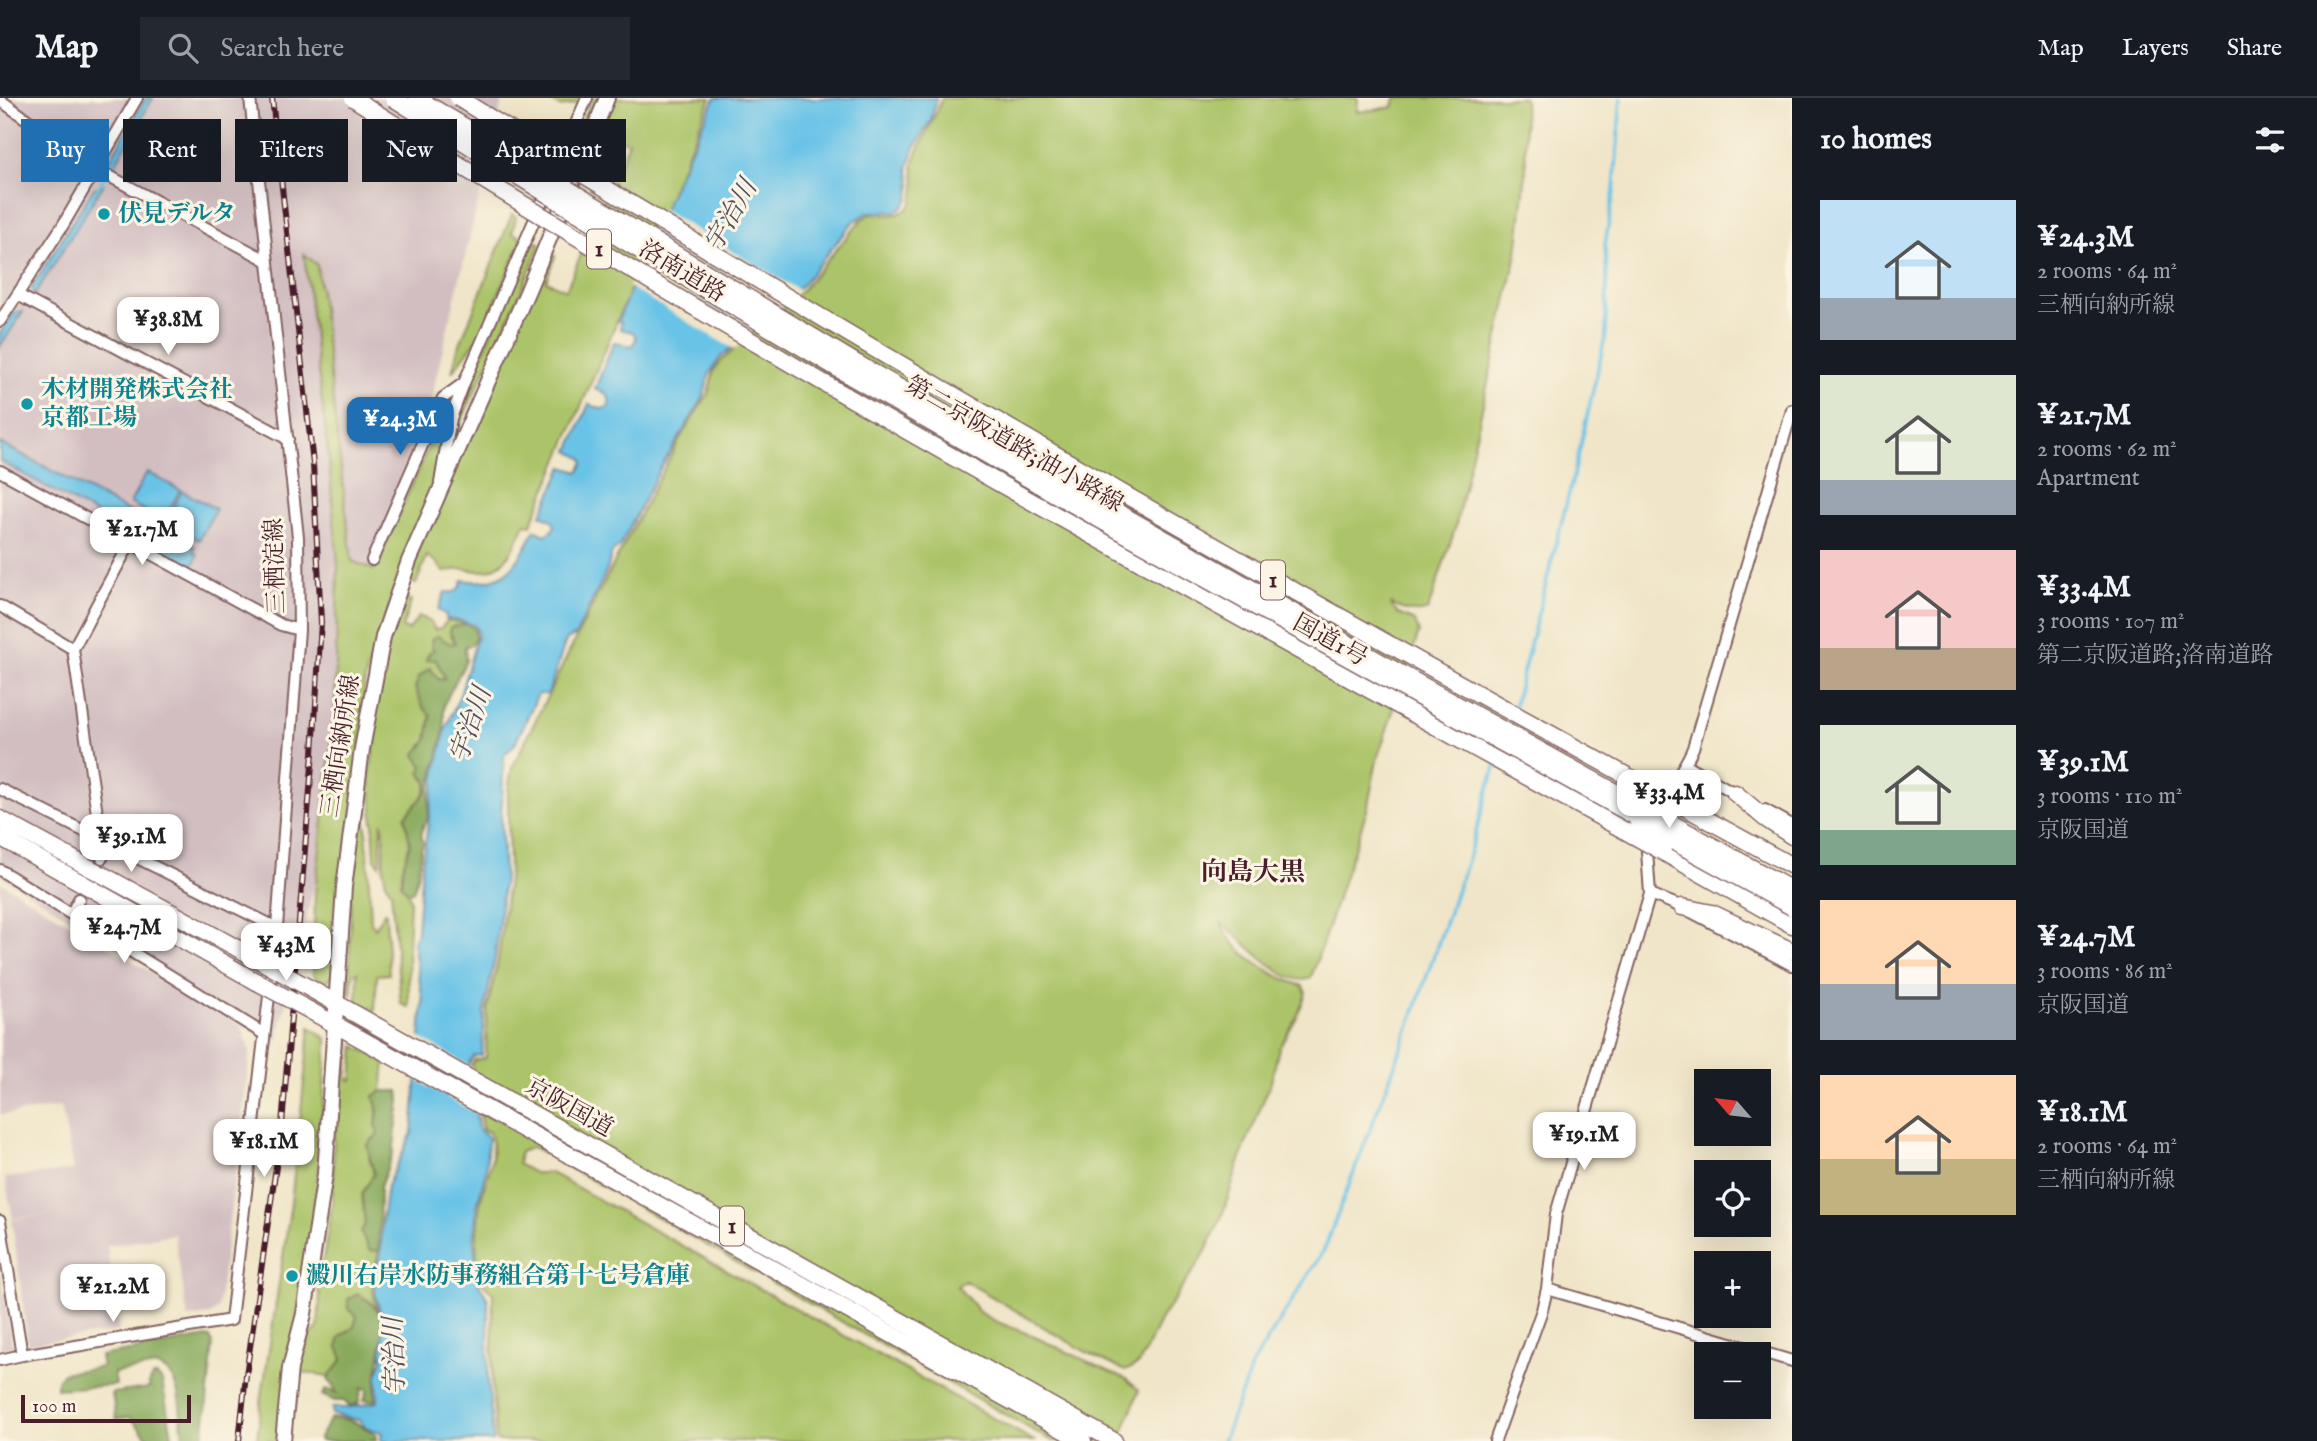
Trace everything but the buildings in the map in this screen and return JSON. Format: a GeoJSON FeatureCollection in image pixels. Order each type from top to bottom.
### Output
{"type":"FeatureCollection","features":[{"type":"Feature","properties":{"kind":"highway","name":"洛南道路"},"geometry":{"type":"LineString","coordinates":[[353,98],[428,146],[846,396]]}},
{"type":"Feature","properties":{"kind":"highway","name":"第二京阪道路;油小路線"},"geometry":{"type":"LineString","coordinates":[[393,98],[591,221],[850,376],[1178,565],[1627,807]]}},
{"type":"Feature","properties":{"kind":"highway","name":"第二京阪道路;油小路線"},"geometry":{"type":"LineString","coordinates":[[418,98],[858,364],[1389,667],[1627,807]]}},
{"type":"Feature","properties":{"kind":"highway","name":"洛南道路"},"geometry":{"type":"LineString","coordinates":[[458,98],[864,344]]}},
{"type":"Feature","properties":{"kind":"highway","name":"国道1号"},"geometry":{"type":"LineString","coordinates":[[864,344],[1407,656],[1792,866]]}},
{"type":"Feature","properties":{"kind":"highway","name":"国道1号"},"geometry":{"type":"LineString","coordinates":[[846,396],[1792,925]]}},
{"type":"Feature","properties":{"kind":"highway"},"geometry":{"type":"LineString","coordinates":[[1735,793],[1792,836]]}},
{"type":"Feature","properties":{"kind":"highway","name":"1"},"geometry":{"type":"LineString","coordinates":[[1627,807],[1792,890]]}},
{"type":"Feature","properties":{"kind":"highway","name":"1"},"geometry":{"type":"LineString","coordinates":[[1627,807],[1792,907]]}},
{"type":"Feature","properties":{"kind":"highway","name":"京阪国道"},"geometry":{"type":"LineString","coordinates":[[0,818],[311,989],[1114,1441]]}},
{"type":"Feature","properties":{"kind":"highway","name":"京阪国道"},"geometry":{"type":"LineString","coordinates":[[0,837],[1083,1441]]}},
{"type":"Feature","properties":{"kind":"highway"},"geometry":{"type":"LineString","coordinates":[[1682,907],[1712,913],[1792,951]]}},
{"type":"Feature","properties":{"kind":"main road","name":"三栖向納所線"},"geometry":{"type":"LineString","coordinates":[[283,1441],[290,1368],[304,1314],[325,1174],[343,1007],[345,887],[354,802],[383,638],[409,561],[438,491],[528,290],[607,98]]}},
{"type":"Feature","properties":{"kind":"street"},"geometry":{"type":"LineString","coordinates":[[109,147],[138,98]]}},
{"type":"Feature","properties":{"kind":"street","name":"三栖淀線"},"geometry":{"type":"LineString","coordinates":[[22,1355],[232,1320],[277,929],[299,630],[298,537],[250,98]]}},
{"type":"Feature","properties":{"kind":"street"},"geometry":{"type":"LineString","coordinates":[[438,491],[451,418],[464,383],[587,98]]}},
{"type":"Feature","properties":{"kind":"street"},"geometry":{"type":"LineString","coordinates":[[0,100],[26,119]]}},
{"type":"Feature","properties":{"kind":"street"},"geometry":{"type":"LineString","coordinates":[[109,177],[268,261]]}},
{"type":"Feature","properties":{"kind":"street"},"geometry":{"type":"LineString","coordinates":[[0,321],[24,298],[88,182]]}},
{"type":"Feature","properties":{"kind":"street"},"geometry":{"type":"LineString","coordinates":[[24,298],[288,439]]}},
{"type":"Feature","properties":{"kind":"street"},"geometry":{"type":"LineString","coordinates":[[372,560],[443,398],[464,383]]}},
{"type":"Feature","properties":{"kind":"street"},"geometry":{"type":"LineString","coordinates":[[1495,1441],[1547,1289],[1556,1214],[1650,894],[1647,851],[1658,809],[1686,765],[1693,748],[1792,410]]}},
{"type":"Feature","properties":{"kind":"street"},"geometry":{"type":"LineString","coordinates":[[0,471],[281,625],[299,630]]}},
{"type":"Feature","properties":{"kind":"street"},"geometry":{"type":"LineString","coordinates":[[102,858],[105,843],[73,649],[130,543]]}},
{"type":"Feature","properties":{"kind":"street"},"geometry":{"type":"LineString","coordinates":[[0,607],[73,649]]}},
{"type":"Feature","properties":{"kind":"street"},"geometry":{"type":"LineString","coordinates":[[1686,765],[1792,825]]}},
{"type":"Feature","properties":{"kind":"street"},"geometry":{"type":"LineString","coordinates":[[0,789],[277,929]]}},
{"type":"Feature","properties":{"kind":"street"},"geometry":{"type":"LineString","coordinates":[[0,870],[264,1034]]}},
{"type":"Feature","properties":{"kind":"street"},"geometry":{"type":"LineString","coordinates":[[1650,894],[1682,907],[1792,965]]}},
{"type":"Feature","properties":{"kind":"street"},"geometry":{"type":"LineString","coordinates":[[71,914],[79,899]]}},
{"type":"Feature","properties":{"kind":"street"},"geometry":{"type":"LineString","coordinates":[[0,1221],[22,1355],[0,1360]]}},
{"type":"Feature","properties":{"kind":"street"},"geometry":{"type":"LineString","coordinates":[[1547,1289],[1792,1361]]}},
{"type":"Feature","properties":{"kind":"shaded area"},"geometry":{"type":"Polygon","coordinates":[[[0,98],[503,98],[498,119],[471,119],[471,182],[483,182],[276,1045],[0,875],[0,98]]]}},
{"type":"Feature","properties":{"kind":"shaded area"},"geometry":{"type":"Polygon","coordinates":[[[0,882],[242,1026],[250,1051],[248,1070],[218,1309],[210,1315],[188,1318],[174,1234],[107,1246],[119,1331],[28,1344],[12,1220],[65,1211],[13,1219],[5,1178],[74,1170],[61,1107],[0,1115],[0,882]]]}},
{"type":"Feature","properties":{"kind":"shaded area"},"geometry":{"type":"Polygon","coordinates":[[[0,1268],[13,1348],[0,1350],[0,1268]]]}},
{"type":"Feature","properties":{"kind":"green space"},"geometry":{"type":"Polygon","coordinates":[[[553,98],[583,98],[579,103],[561,107],[551,101],[553,98]]]}},
{"type":"Feature","properties":{"kind":"green space"},"geometry":{"type":"Polygon","coordinates":[[[592,98],[600,98],[591,119],[583,119],[592,98]]]}},
{"type":"Feature","properties":{"kind":"green space"},"geometry":{"type":"Polygon","coordinates":[[[610,98],[711,98],[531,525],[525,524],[509,554],[498,566],[482,571],[461,569],[444,572],[427,556],[416,584],[409,582],[419,546],[548,253],[555,256],[546,281],[566,290],[612,182],[626,182],[626,149],[629,142],[626,141],[626,119],[602,119],[610,98]]]}},
{"type":"Feature","properties":{"kind":"green space"},"geometry":{"type":"Polygon","coordinates":[[[942,98],[1358,98],[1357,112],[1393,107],[1395,98],[1524,98],[1526,173],[1517,253],[1455,529],[1428,610],[1413,612],[1390,604],[1398,614],[1415,621],[1419,632],[1377,760],[1367,810],[1311,978],[1300,980],[1276,969],[1221,923],[1244,954],[1279,977],[1303,986],[1306,993],[1297,1017],[1279,1048],[1271,1082],[1242,1154],[1222,1216],[1205,1253],[1161,1319],[1139,1364],[1125,1371],[1088,1353],[965,1281],[957,1286],[979,1312],[1126,1379],[1139,1390],[1120,1441],[1052,1441],[533,1147],[520,1152],[518,1164],[534,1173],[551,1173],[1034,1441],[496,1441],[492,1381],[493,1293],[480,1277],[477,1248],[480,1203],[491,1164],[492,1147],[489,1132],[482,1129],[472,1064],[475,1060],[486,1058],[487,1010],[498,961],[509,873],[508,791],[512,768],[600,590],[682,435],[708,394],[714,370],[803,289],[861,220],[870,214],[895,215],[907,209],[914,195],[914,162],[942,98]]]}},
{"type":"Feature","properties":{"kind":"green space"},"geometry":{"type":"Polygon","coordinates":[[[512,214],[516,217],[512,233],[523,238],[480,336],[452,372],[458,349],[512,214]]]}},
{"type":"Feature","properties":{"kind":"green space"},"geometry":{"type":"Polygon","coordinates":[[[532,240],[540,244],[454,438],[452,455],[449,451],[465,393],[532,240]]]}},
{"type":"Feature","properties":{"kind":"green space"},"geometry":{"type":"Polygon","coordinates":[[[304,254],[317,265],[352,561],[374,570],[449,406],[426,510],[365,678],[366,704],[333,976],[325,983],[313,975],[315,893],[335,711],[338,565],[328,451],[304,254]]]}},
{"type":"Feature","properties":{"kind":"green space"},"geometry":{"type":"Polygon","coordinates":[[[404,595],[404,598],[411,601],[402,628],[409,630],[419,616],[431,622],[435,630],[448,620],[468,624],[450,628],[455,643],[434,650],[445,678],[438,679],[434,673],[423,707],[431,715],[427,740],[419,761],[424,766],[426,788],[405,817],[410,844],[401,885],[408,892],[410,901],[409,1007],[401,1004],[391,891],[383,867],[382,822],[380,865],[375,859],[370,772],[375,742],[367,739],[391,622],[404,595]]]}},
{"type":"Feature","properties":{"kind":"green space"},"geometry":{"type":"Polygon","coordinates":[[[468,624],[475,630],[475,638],[472,645],[465,646],[466,661],[444,704],[444,729],[430,787],[428,819],[422,830],[421,858],[413,891],[408,892],[401,885],[410,844],[405,817],[426,791],[426,782],[420,773],[423,766],[415,755],[427,740],[431,716],[423,707],[415,688],[419,677],[430,668],[438,679],[445,678],[436,660],[426,660],[434,650],[431,647],[432,638],[438,636],[451,644],[455,643],[450,627],[468,624]]]}},
{"type":"Feature","properties":{"kind":"green space"},"geometry":{"type":"Polygon","coordinates":[[[364,783],[371,922],[375,928],[384,912],[386,913],[389,974],[377,975],[375,1011],[357,1002],[358,972],[353,975],[351,995],[349,994],[351,876],[364,783]]]}},
{"type":"Feature","properties":{"kind":"green space"},"geometry":{"type":"Polygon","coordinates":[[[310,1027],[327,1039],[318,1185],[277,1441],[257,1441],[291,1203],[310,1027]]]}},
{"type":"Feature","properties":{"kind":"green space"},"geometry":{"type":"Polygon","coordinates":[[[348,1042],[350,1043],[347,1079],[352,1080],[355,1046],[385,1062],[382,1091],[375,1096],[378,1135],[370,1141],[369,1158],[374,1174],[362,1194],[365,1225],[361,1232],[369,1250],[379,1251],[373,1281],[379,1311],[371,1302],[357,1316],[354,1327],[343,1334],[338,1347],[343,1358],[329,1376],[299,1372],[295,1405],[290,1404],[296,1362],[300,1363],[308,1337],[318,1328],[318,1292],[333,1198],[334,1135],[337,1128],[344,1044],[348,1045],[348,1042]]]}},
{"type":"Feature","properties":{"kind":"green space"},"geometry":{"type":"Polygon","coordinates":[[[382,1091],[399,1091],[400,1100],[393,1153],[380,1187],[379,1251],[369,1250],[361,1232],[365,1224],[362,1194],[374,1174],[367,1145],[378,1135],[378,1111],[374,1096],[382,1091]]]}},
{"type":"Feature","properties":{"kind":"green space"},"geometry":{"type":"Polygon","coordinates":[[[359,1294],[373,1304],[379,1313],[383,1333],[376,1379],[376,1401],[364,1400],[368,1389],[362,1388],[358,1404],[349,1406],[344,1401],[335,1401],[322,1395],[326,1389],[337,1393],[328,1379],[343,1358],[338,1347],[339,1338],[354,1327],[357,1316],[348,1309],[348,1299],[359,1294]]]}},
{"type":"Feature","properties":{"kind":"green space"},"geometry":{"type":"Polygon","coordinates":[[[207,1337],[213,1343],[203,1441],[183,1441],[176,1386],[165,1370],[156,1366],[114,1373],[116,1385],[57,1389],[57,1381],[63,1373],[102,1367],[100,1356],[207,1337]]]}},
{"type":"Feature","properties":{"kind":"green space"},"geometry":{"type":"Polygon","coordinates":[[[153,1376],[162,1381],[173,1441],[151,1441],[130,1417],[116,1419],[112,1393],[149,1388],[149,1381],[153,1376]]]}},
{"type":"Feature","properties":{"kind":"green space"},"geometry":{"type":"Polygon","coordinates":[[[331,1418],[359,1424],[375,1433],[376,1441],[320,1441],[319,1438],[331,1418]]]}},
{"type":"Feature","properties":{"kind":"water"},"geometry":{"type":"Polygon","coordinates":[[[146,98],[153,98],[141,119],[134,119],[146,98]]]}},
{"type":"Feature","properties":{"kind":"water","name":"宇治川"},"geometry":{"type":"Polygon","coordinates":[[[715,98],[937,98],[931,120],[914,149],[908,168],[911,182],[909,198],[903,207],[894,212],[869,212],[852,223],[803,284],[720,358],[709,375],[703,398],[660,469],[620,546],[612,552],[607,570],[575,636],[566,640],[548,694],[538,694],[515,744],[504,755],[501,817],[504,877],[495,958],[484,1011],[482,1055],[474,1056],[469,1063],[478,1128],[488,1138],[486,1171],[477,1206],[474,1241],[479,1284],[488,1299],[488,1380],[493,1441],[380,1441],[382,1434],[379,1431],[367,1428],[359,1420],[332,1414],[332,1408],[378,1402],[377,1376],[382,1361],[383,1322],[376,1297],[374,1273],[381,1253],[387,1186],[412,1133],[423,1001],[413,942],[417,932],[422,866],[435,775],[446,728],[460,695],[478,634],[475,626],[446,619],[446,615],[438,610],[445,592],[457,590],[463,580],[478,582],[500,577],[516,563],[535,530],[545,535],[555,526],[552,520],[541,515],[563,467],[579,472],[584,462],[569,451],[589,404],[601,409],[607,408],[610,402],[607,394],[595,389],[614,342],[631,346],[636,337],[633,332],[620,329],[621,322],[618,320],[676,181],[715,98]]]}},
{"type":"Feature","properties":{"kind":"water"},"geometry":{"type":"Polygon","coordinates":[[[123,138],[123,150],[114,166],[110,160],[123,138]]]}},
{"type":"Feature","properties":{"kind":"water"},"geometry":{"type":"Polygon","coordinates":[[[103,185],[34,296],[32,288],[94,188],[103,185]]]}},
{"type":"Feature","properties":{"kind":"water"},"geometry":{"type":"Polygon","coordinates":[[[23,312],[0,346],[0,334],[14,313],[23,312]]]}},
{"type":"Feature","properties":{"kind":"water"},"geometry":{"type":"Polygon","coordinates":[[[0,443],[195,547],[194,552],[198,555],[192,567],[0,461],[0,443]]]}},
{"type":"Feature","properties":{"kind":"water"},"geometry":{"type":"Polygon","coordinates":[[[147,472],[180,490],[163,521],[130,503],[147,472]]]}},
{"type":"Feature","properties":{"kind":"water"},"geometry":{"type":"Polygon","coordinates":[[[182,491],[216,509],[199,540],[166,522],[182,491]]]}},
{"type":"Feature","properties":{"kind":"pier"},"geometry":{"type":"Polygon","coordinates":[[[661,209],[800,291],[756,331],[639,262],[651,233],[779,308],[652,231],[661,209]]]}},
{"type":"Feature","properties":{"kind":"pier"},"geometry":{"type":"Polygon","coordinates":[[[639,263],[755,332],[735,350],[629,287],[639,263]]]}},
{"type":"Feature","properties":{"kind":"pier"},"geometry":{"type":"Polygon","coordinates":[[[417,1036],[473,1068],[480,1116],[413,1078],[417,1036]]]}},
{"type":"Feature","properties":{"kind":"waterway"},"geometry":{"type":"LineString","coordinates":[[1514,707],[1574,474],[1606,333],[1605,245],[1614,191],[1621,98]]}},
{"type":"Feature","properties":{"kind":"waterway"},"geometry":{"type":"LineString","coordinates":[[97,190],[114,160]]}},
{"type":"Feature","properties":{"kind":"waterway"},"geometry":{"type":"LineString","coordinates":[[1223,1441],[1252,1365],[1324,1250],[1404,1041],[1469,855],[1496,764]]}},
{"type":"Feature","properties":{"kind":"railway"},"geometry":{"type":"LineString","coordinates":[[239,1441],[282,1125],[313,753],[321,622],[313,464],[272,98]]}},
{"type":"Feature","properties":{"kind":"place","name":"伏見デルタ"},"geometry":{"type":"Point","coordinates":[104,214]}},
{"type":"Feature","properties":{"kind":"place","name":"木材開発株式会社 京都工場"},"geometry":{"type":"Point","coordinates":[27,404]}},
{"type":"Feature","properties":{"kind":"place","name":"澱川右岸水防事務組合第十七号倉庫"},"geometry":{"type":"Point","coordinates":[292,1276]}},
{"type":"Feature","properties":{"kind":"district","name":"向島大黒"},"geometry":{"type":"Point","coordinates":[1253,872]}}]}
